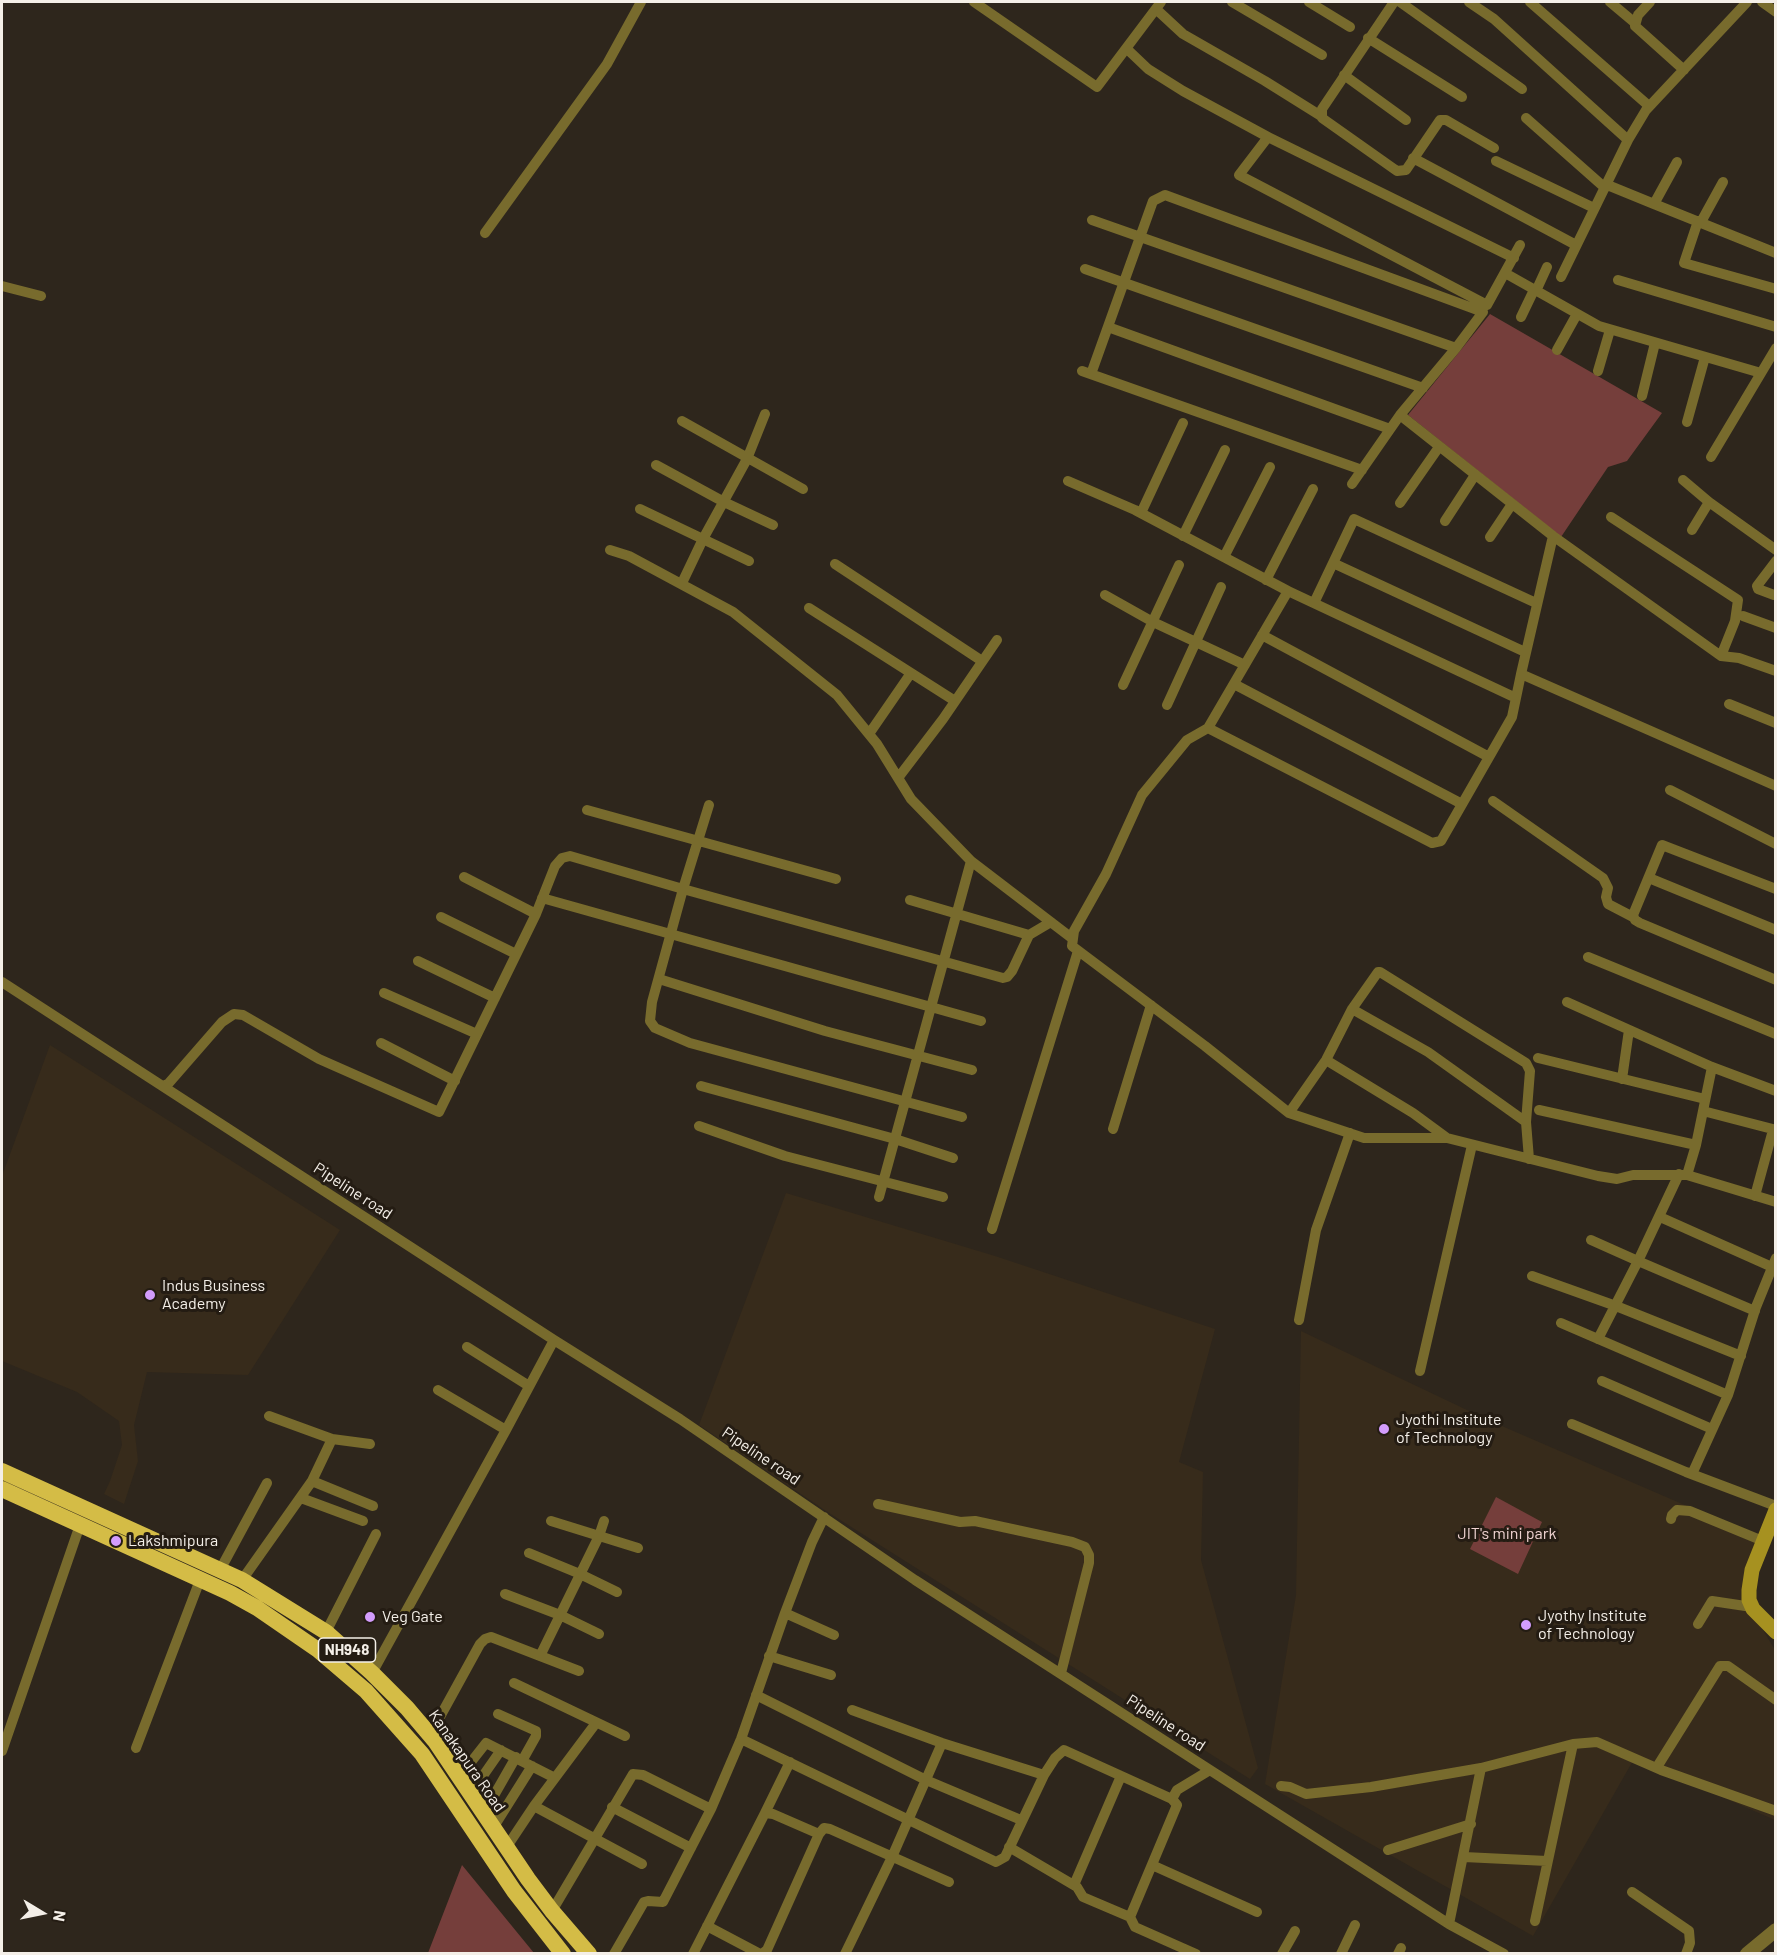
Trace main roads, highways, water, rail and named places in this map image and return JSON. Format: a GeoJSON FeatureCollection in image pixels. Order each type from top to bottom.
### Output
{"type":"FeatureCollection","features":[{"type":"Feature","properties":{"kind":"highway","name":"Kanakapura Road"},"geometry":{"type":"LineString","coordinates":[[2,1471],[242,1580],[326,1632],[372,1673],[430,1735],[471,1792],[492,1828],[528,1879],[552,1911],[590,1953]]}},
{"type":"Feature","properties":{"kind":"highway","name":"Kanakapura Road"},"geometry":{"type":"LineString","coordinates":[[2,1489],[257,1608],[318,1650],[366,1691],[422,1754],[514,1891],[563,1953]]}},
{"type":"Feature","properties":{"kind":"highway"},"geometry":{"type":"LineString","coordinates":[[514,1891],[528,1879]]}},
{"type":"Feature","properties":{"kind":"main road"},"geometry":{"type":"LineString","coordinates":[[1776,1508],[1752,1570],[1749,1590],[1752,1607],[1776,1632]]}},
{"type":"Feature","properties":{"kind":"place","name":"Indus Business Academy"},"geometry":{"type":"Point","coordinates":[150,1295]}},
{"type":"Feature","properties":{"kind":"place","name":"Jyothi Institute of Technology"},"geometry":{"type":"Point","coordinates":[1384,1429]}},
{"type":"Feature","properties":{"kind":"place","name":"Lakshmipura"},"geometry":{"type":"Point","coordinates":[116,1541]}},
{"type":"Feature","properties":{"kind":"place","name":"Veg Gate"},"geometry":{"type":"Point","coordinates":[370,1617]}},
{"type":"Feature","properties":{"kind":"place","name":"Jyothy Institute of Technology"},"geometry":{"type":"Point","coordinates":[1526,1625]}},
{"type":"Feature","properties":{"kind":"park label","name":"JIT's mini park"},"geometry":{"type":"Point","coordinates":[1507,1534]}}]}
